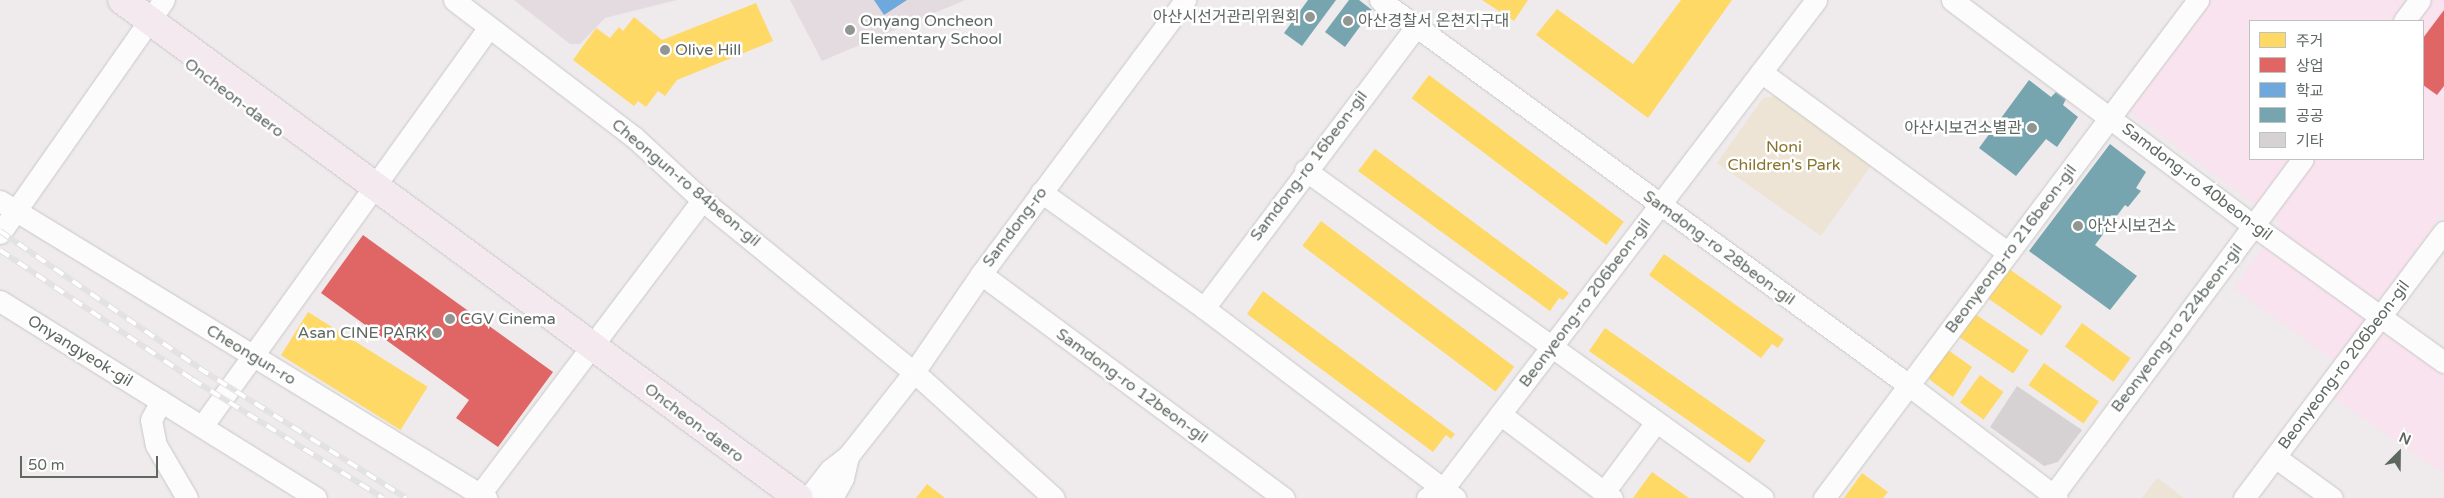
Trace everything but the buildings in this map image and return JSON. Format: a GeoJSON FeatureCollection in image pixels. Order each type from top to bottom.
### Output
{"type":"FeatureCollection","features":[{"type":"Feature","properties":{"kind":"main road","name":"Oncheon-daero"},"geometry":{"type":"LineString","coordinates":[[101,0],[151,16]]}},
{"type":"Feature","properties":{"kind":"main road","name":"Oncheon-daero"},"geometry":{"type":"LineString","coordinates":[[122,0],[151,16],[370,192],[585,352],[767,498]]}},
{"type":"Feature","properties":{"kind":"main road","name":"Oncheon-daero"},"geometry":{"type":"LineString","coordinates":[[585,352],[799,498]]}},
{"type":"Feature","properties":{"kind":"street","name":"Cheongun-ro 84beon-gil"},"geometry":{"type":"LineString","coordinates":[[454,0],[634,136],[702,200],[914,372],[1054,498]]}},
{"type":"Feature","properties":{"kind":"street","name":"Samdong-ro"},"geometry":{"type":"LineString","coordinates":[[808,498],[830,470],[848,456],[914,372],[981,274],[1185,0]]}},
{"type":"Feature","properties":{"kind":"street","name":"Samdong-ro 28beon-gil"},"geometry":{"type":"LineString","coordinates":[[1380,0],[1909,386],[2054,497]]}},
{"type":"Feature","properties":{"kind":"street","name":"Beonyeong-ro 206beon-gil"},"geometry":{"type":"LineString","coordinates":[[1442,495],[1551,346],[1816,0]]}},
{"type":"Feature","properties":{"kind":"street","name":"Samdong-ro 40beon-gil"},"geometry":{"type":"LineString","coordinates":[[1952,0],[2254,225],[2444,362]]}},
{"type":"Feature","properties":{"kind":"street","name":"Beonyeong-ro 216beon-gil"},"geometry":{"type":"LineString","coordinates":[[1824,498],[2198,0]]}},
{"type":"Feature","properties":{"kind":"street"},"geometry":{"type":"LineString","coordinates":[[2405,20],[2420,0]]}},
{"type":"Feature","properties":{"kind":"street"},"geometry":{"type":"LineString","coordinates":[[0,233],[8,207],[151,16]]}},
{"type":"Feature","properties":{"kind":"street"},"geometry":{"type":"LineString","coordinates":[[203,425],[489,27]]}},
{"type":"Feature","properties":{"kind":"street","name":"Samdong-ro 16beon-gil"},"geometry":{"type":"LineString","coordinates":[[1204,308],[1305,170],[1416,27]]}},
{"type":"Feature","properties":{"kind":"street"},"geometry":{"type":"LineString","coordinates":[[1761,72],[2008,253]]}},
{"type":"Feature","properties":{"kind":"street","name":"Beonyeong-ro 224beon-gil"},"geometry":{"type":"LineString","coordinates":[[2054,497],[2301,160]]}},
{"type":"Feature","properties":{"kind":"street"},"geometry":{"type":"LineString","coordinates":[[1305,170],[1763,498]]}},
{"type":"Feature","properties":{"kind":"street"},"geometry":{"type":"LineString","coordinates":[[1041,192],[1204,308],[1442,495]]}},
{"type":"Feature","properties":{"kind":"street"},"geometry":{"type":"LineString","coordinates":[[481,497],[585,352],[702,200]]}},
{"type":"Feature","properties":{"kind":"street","name":"Cheongun-ro"},"geometry":{"type":"LineString","coordinates":[[8,207],[481,497]]}},
{"type":"Feature","properties":{"kind":"street","name":"Beonyeong-ro 206beon-gil"},"geometry":{"type":"LineString","coordinates":[[2244,498],[2444,232]]}},
{"type":"Feature","properties":{"kind":"street","name":"Samdong-ro 12beon-gil"},"geometry":{"type":"LineString","coordinates":[[981,274],[1284,498]]}},
{"type":"Feature","properties":{"kind":"street","name":"Onyangyeok-gil"},"geometry":{"type":"LineString","coordinates":[[0,301],[203,425],[316,498]]}},
{"type":"Feature","properties":{"kind":"street"},"geometry":{"type":"LineString","coordinates":[[161,401],[151,420],[156,445],[187,498]]}},
{"type":"Feature","properties":{"kind":"street"},"geometry":{"type":"LineString","coordinates":[[1500,414],[1608,495],[1656,422]]}},
{"type":"Feature","properties":{"kind":"street","name":"Samdong-ro"},"geometry":{"type":"LineString","coordinates":[[832,498],[843,478],[848,456]]}},
{"type":"Feature","properties":{"kind":"street"},"geometry":{"type":"LineString","coordinates":[[2274,458],[2332,498]]}},
{"type":"Feature","properties":{"kind":"shaded area"},"geometry":{"type":"Polygon","coordinates":[[[514,0],[677,0],[605,18],[580,44],[570,44],[514,0]]]}},
{"type":"Feature","properties":{"kind":"shaded area","name":"Onyang Oncheon Elementary School"},"geometry":{"type":"Polygon","coordinates":[[[790,0],[965,0],[822,61],[790,0]]]}},
{"type":"Feature","properties":{"kind":"shaded area"},"geometry":{"type":"Polygon","coordinates":[[[2200,0],[2444,0],[2444,212],[2367,316],[2444,376],[2444,474],[2331,396],[2348,371],[2234,288],[2281,223],[2122,106],[2200,0]]]}},
{"type":"Feature","properties":{"kind":"green space","name":"Noni Children's Park"},"geometry":{"type":"Polygon","coordinates":[[[1777,96],[1872,164],[1821,236],[1717,163],[1763,98],[1777,96]]]}},
{"type":"Feature","properties":{"kind":"green space"},"geometry":{"type":"Polygon","coordinates":[[[2157,478],[2184,498],[2142,498],[2157,478]]]}},
{"type":"Feature","properties":{"kind":"railway"},"geometry":{"type":"LineString","coordinates":[[0,231],[199,368],[406,498]]}},
{"type":"Feature","properties":{"kind":"railway"},"geometry":{"type":"LineString","coordinates":[[0,250],[192,379],[383,498]]}},
{"type":"Feature","properties":{"kind":"place","name":"아산시선거관리위원회"},"geometry":{"type":"Point","coordinates":[1310,17]}},
{"type":"Feature","properties":{"kind":"place","name":"아산경찰서 온천지구대"},"geometry":{"type":"Point","coordinates":[1348,21]}},
{"type":"Feature","properties":{"kind":"place","name":"Onyang Oncheon Elementary School"},"geometry":{"type":"Point","coordinates":[850,30]}},
{"type":"Feature","properties":{"kind":"place","name":"Olive Hill"},"geometry":{"type":"Point","coordinates":[665,50]}},
{"type":"Feature","properties":{"kind":"place","name":"아산시보건소별관"},"geometry":{"type":"Point","coordinates":[2032,128]}},
{"type":"Feature","properties":{"kind":"place","name":"아산시보건소"},"geometry":{"type":"Point","coordinates":[2078,226]}},
{"type":"Feature","properties":{"kind":"place","name":"CGV Cinema"},"geometry":{"type":"Point","coordinates":[450,319]}},
{"type":"Feature","properties":{"kind":"place","name":"Asan CINE PARK"},"geometry":{"type":"Point","coordinates":[437,333]}}]}
